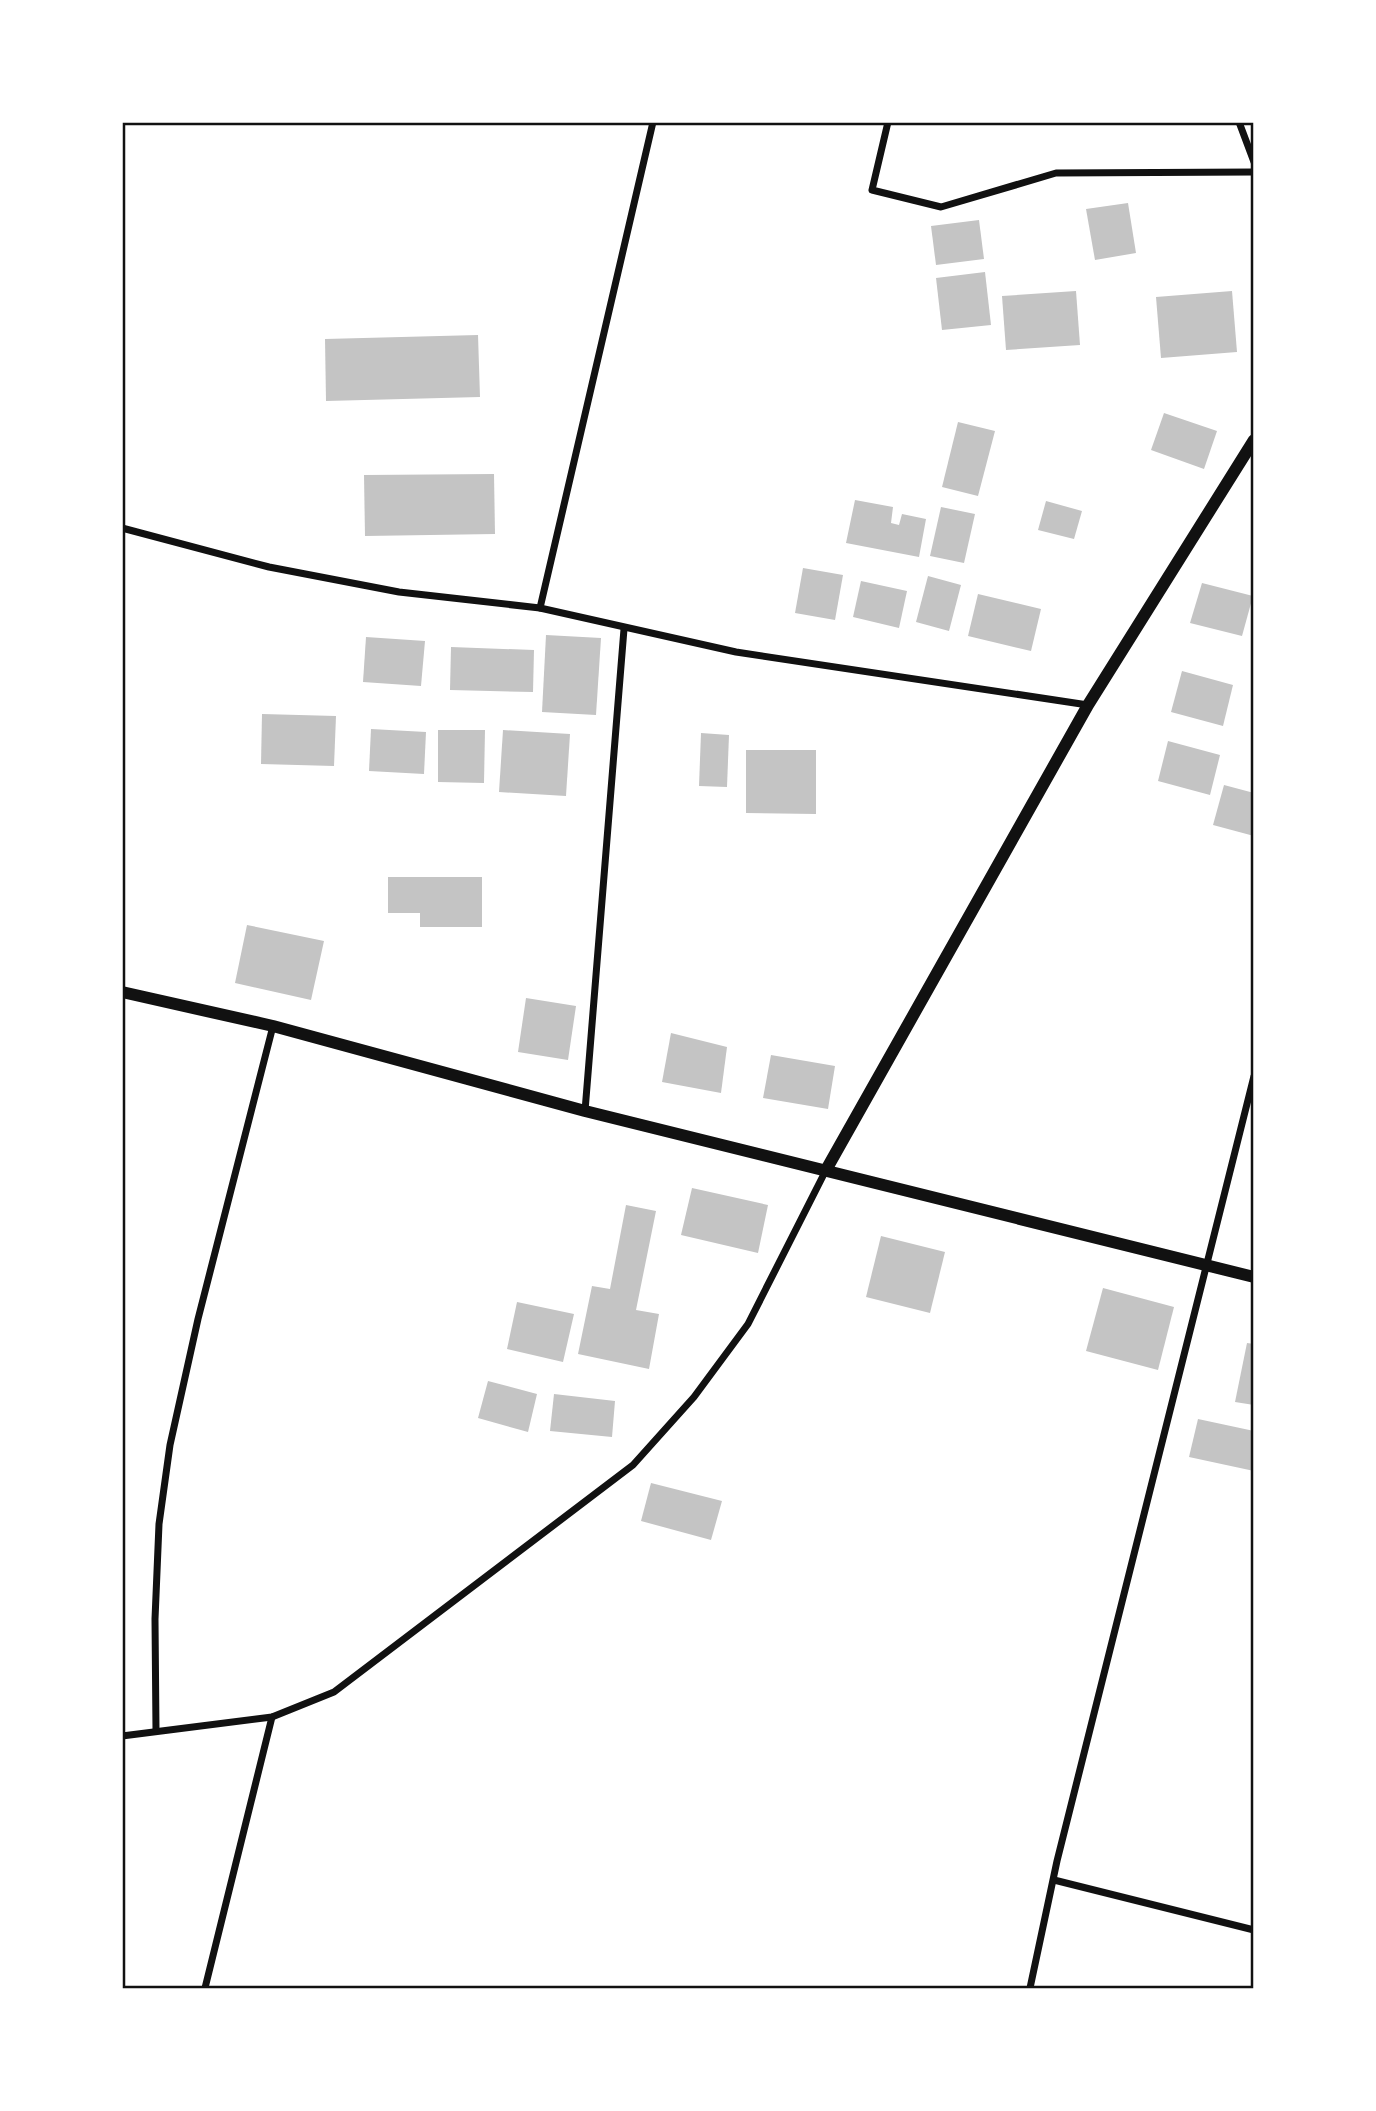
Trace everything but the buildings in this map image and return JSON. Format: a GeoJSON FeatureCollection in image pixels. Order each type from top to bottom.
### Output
{"type":"FeatureCollection","features":[{"type":"Feature","properties":{"kind":"street"},"geometry":{"type":"LineString","coordinates":[[540,608],[653,122]]}},
{"type":"Feature","properties":{"kind":"street"},"geometry":{"type":"LineString","coordinates":[[888,122],[872,190],[941,207],[1056,173],[1254,172]]}},
{"type":"Feature","properties":{"kind":"street"},"geometry":{"type":"LineString","coordinates":[[1239,122],[1254,162]]}},
{"type":"Feature","properties":{"kind":"street"},"geometry":{"type":"LineString","coordinates":[[122,1736],[272,1717],[334,1692],[633,1465],[694,1396],[748,1324],[826,1170],[1088,705],[1254,440]]}},
{"type":"Feature","properties":{"kind":"street"},"geometry":{"type":"LineString","coordinates":[[122,527],[270,567],[398,592],[540,608],[736,652],[1088,705]]}},
{"type":"Feature","properties":{"kind":"street"},"geometry":{"type":"LineString","coordinates":[[585,1111],[624,629]]}},
{"type":"Feature","properties":{"kind":"street"},"geometry":{"type":"LineString","coordinates":[[122,992],[273,1026],[585,1111],[1254,1277]]}},
{"type":"Feature","properties":{"kind":"street"},"geometry":{"type":"LineString","coordinates":[[156,1731],[155,1619],[159,1524],[170,1445],[198,1319],[273,1026]]}},
{"type":"Feature","properties":{"kind":"street"},"geometry":{"type":"LineString","coordinates":[[1030,1989],[1254,1076]]}},
{"type":"Feature","properties":{"kind":"street"},"geometry":{"type":"LineString","coordinates":[[205,1989],[272,1717]]}},
{"type":"Feature","properties":{"kind":"street"},"geometry":{"type":"LineString","coordinates":[[1055,1880],[1254,1930]]}}]}
